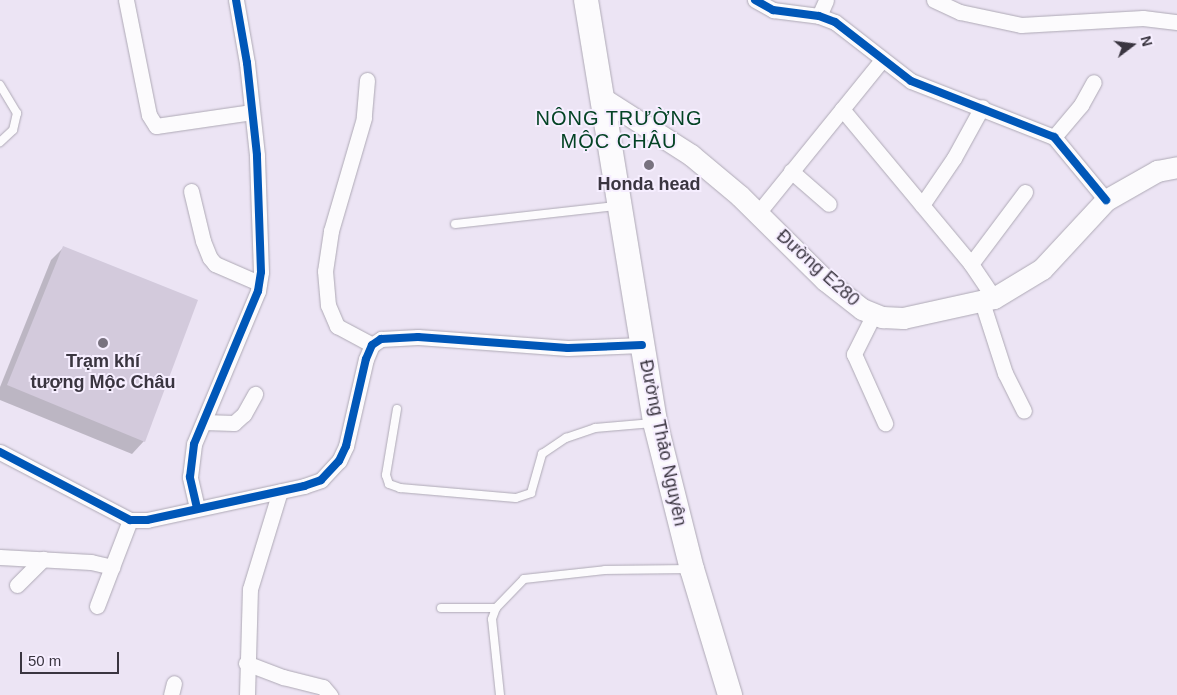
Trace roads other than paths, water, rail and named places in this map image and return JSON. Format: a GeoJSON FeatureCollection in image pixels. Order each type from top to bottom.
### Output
{"type":"FeatureCollection","features":[{"type":"Feature","properties":{"kind":"main road","name":"Đường Thảo Nguyên"},"geometry":{"type":"LineString","coordinates":[[586,0],[655,422],[692,569],[730,695]]}},
{"type":"Feature","properties":{"kind":"main road","name":"Đường E280"},"geometry":{"type":"LineString","coordinates":[[602,98],[691,155],[758,213],[825,280],[862,309],[874,314],[903,318],[988,300],[1042,269],[1106,200],[1157,172],[1177,167]]}},
{"type":"Feature","properties":{"kind":"street"},"geometry":{"type":"LineString","coordinates":[[126,0],[149,114],[156,126],[252,112]]}},
{"type":"Feature","properties":{"kind":"street"},"geometry":{"type":"LineString","coordinates":[[197,508],[190,462],[259,283],[261,207],[252,112],[236,0]]}},
{"type":"Feature","properties":{"kind":"street"},"geometry":{"type":"LineString","coordinates":[[755,0],[773,10],[819,16],[847,30],[882,60],[911,81],[982,107],[1054,137],[1106,200]]}},
{"type":"Feature","properties":{"kind":"street"},"geometry":{"type":"LineString","coordinates":[[819,16],[826,0]]}},
{"type":"Feature","properties":{"kind":"street"},"geometry":{"type":"LineString","coordinates":[[934,0],[960,12],[1021,25],[1143,18],[1177,22]]}},
{"type":"Feature","properties":{"kind":"street"},"geometry":{"type":"LineString","coordinates":[[758,213],[882,60]]}},
{"type":"Feature","properties":{"kind":"street"},"geometry":{"type":"LineString","coordinates":[[367,80],[364,118],[331,231],[325,271],[328,305],[337,326],[372,344]]}},
{"type":"Feature","properties":{"kind":"street"},"geometry":{"type":"LineString","coordinates":[[1054,137],[1081,105],[1094,82]]}},
{"type":"Feature","properties":{"kind":"street"},"geometry":{"type":"LineString","coordinates":[[922,205],[954,158],[982,107]]}},
{"type":"Feature","properties":{"kind":"street"},"geometry":{"type":"LineString","coordinates":[[842,109],[971,264],[988,300],[1005,372],[1024,411]]}},
{"type":"Feature","properties":{"kind":"street"},"geometry":{"type":"LineString","coordinates":[[791,171],[828,204]]}},
{"type":"Feature","properties":{"kind":"street"},"geometry":{"type":"LineString","coordinates":[[191,191],[203,241],[210,258],[215,264],[259,283]]}},
{"type":"Feature","properties":{"kind":"street"},"geometry":{"type":"LineString","coordinates":[[971,264],[1025,192]]}},
{"type":"Feature","properties":{"kind":"street"},"geometry":{"type":"LineString","coordinates":[[874,314],[854,354],[885,423]]}},
{"type":"Feature","properties":{"kind":"street"},"geometry":{"type":"LineString","coordinates":[[0,452],[130,520],[147,520],[280,492],[321,480],[339,461],[346,446],[360,381],[372,344],[381,339],[418,337],[533,346],[642,345]]}},
{"type":"Feature","properties":{"kind":"street"},"geometry":{"type":"LineString","coordinates":[[204,422],[234,423],[244,414],[256,394]]}},
{"type":"Feature","properties":{"kind":"street"},"geometry":{"type":"LineString","coordinates":[[247,695],[246,663],[250,589],[280,492]]}},
{"type":"Feature","properties":{"kind":"street"},"geometry":{"type":"LineString","coordinates":[[97,606],[130,520]]}},
{"type":"Feature","properties":{"kind":"street"},"geometry":{"type":"LineString","coordinates":[[0,556],[112,567]]}},
{"type":"Feature","properties":{"kind":"street"},"geometry":{"type":"LineString","coordinates":[[17,585],[42,559]]}},
{"type":"Feature","properties":{"kind":"street"},"geometry":{"type":"LineString","coordinates":[[246,663],[283,677],[323,687],[330,695]]}},
{"type":"Feature","properties":{"kind":"lane"},"geometry":{"type":"LineString","coordinates":[[0,85],[17,113],[13,130],[0,142]]}},
{"type":"Feature","properties":{"kind":"lane"},"geometry":{"type":"LineString","coordinates":[[454,224],[621,205]]}},
{"type":"Feature","properties":{"kind":"lane"},"geometry":{"type":"LineString","coordinates":[[397,409],[388,461],[389,484],[400,488],[516,498],[531,493],[542,454],[566,438],[595,428],[655,422]]}},
{"type":"Feature","properties":{"kind":"lane"},"geometry":{"type":"LineString","coordinates":[[500,695],[492,619],[496,608],[524,579],[539,575],[606,570],[692,569]]}},
{"type":"Feature","properties":{"kind":"lane"},"geometry":{"type":"LineString","coordinates":[[441,608],[496,608]]}},
{"type":"Feature","properties":{"kind":"place","name":"Honda head"},"geometry":{"type":"Point","coordinates":[649,165]}},
{"type":"Feature","properties":{"kind":"place","name":"Trạm khí tượng Mộc Châu"},"geometry":{"type":"Point","coordinates":[103,343]}},
{"type":"Feature","properties":{"kind":"district","name":"NÔNG TRƯỜNG MỘC CHÂU"},"geometry":{"type":"Point","coordinates":[619,130]}}]}
